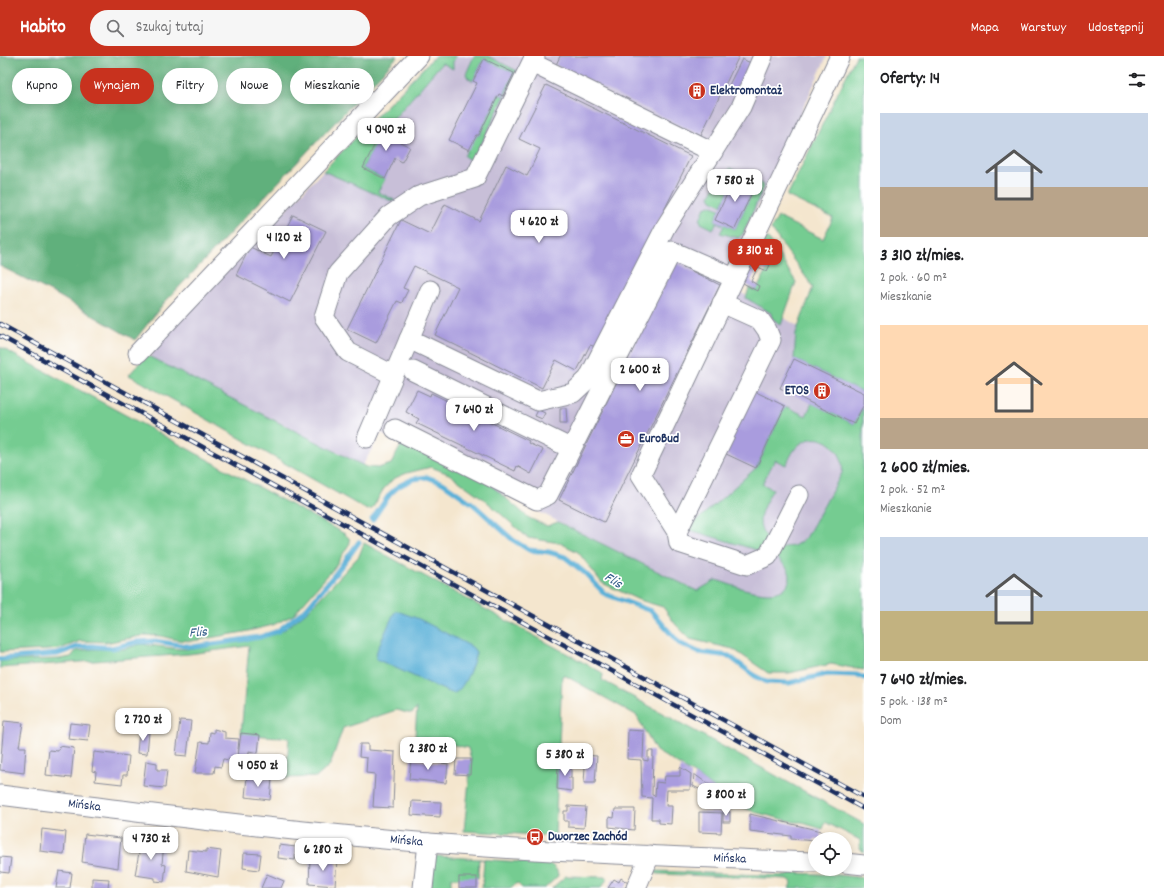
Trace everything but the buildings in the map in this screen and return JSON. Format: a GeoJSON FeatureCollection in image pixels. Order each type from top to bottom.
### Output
{"type":"FeatureCollection","features":[{"type":"Feature","properties":{"kind":"street"},"geometry":{"type":"LineString","coordinates":[[138,353],[418,56]]}},
{"type":"Feature","properties":{"kind":"street"},"geometry":{"type":"LineString","coordinates":[[409,338],[538,401],[573,393],[588,380],[666,226],[741,107],[763,56]]}},
{"type":"Feature","properties":{"kind":"street"},"geometry":{"type":"LineString","coordinates":[[799,495],[768,556],[747,565],[679,543],[677,532],[641,475],[840,56]]}},
{"type":"Feature","properties":{"kind":"street"},"geometry":{"type":"LineString","coordinates":[[393,375],[348,352],[324,317],[338,273],[389,216],[419,196],[475,178],[533,59],[713,152]]}},
{"type":"Feature","properties":{"kind":"street"},"geometry":{"type":"LineString","coordinates":[[395,428],[537,500],[548,495],[570,448],[672,250],[734,278]]}},
{"type":"Feature","properties":{"kind":"street"},"geometry":{"type":"LineString","coordinates":[[367,438],[430,290]]}},
{"type":"Feature","properties":{"kind":"street"},"geometry":{"type":"LineString","coordinates":[[677,532],[771,340],[767,330],[760,320],[722,303]]}},
{"type":"Feature","properties":{"kind":"street"},"geometry":{"type":"LineString","coordinates":[[413,371],[570,448]]}},
{"type":"Feature","properties":{"kind":"street","name":"Mińska"},"geometry":{"type":"LineString","coordinates":[[0,795],[278,828],[428,843],[523,850],[808,862]]}},
{"type":"Feature","properties":{"kind":"street"},"geometry":{"type":"LineString","coordinates":[[423,888],[428,843]]}},
{"type":"Feature","properties":{"kind":"street"},"geometry":{"type":"LineString","coordinates":[[636,888],[650,855]]}},
{"type":"Feature","properties":{"kind":"street"},"geometry":{"type":"LineString","coordinates":[[852,864],[864,865]]}},
{"type":"Feature","properties":{"kind":"shaded area"},"geometry":{"type":"Polygon","coordinates":[[[434,56],[827,56],[723,282],[864,365],[864,481],[781,633],[381,433],[355,479],[145,369],[156,344],[434,56]]]}},
{"type":"Feature","properties":{"kind":"green space"},"geometry":{"type":"Polygon","coordinates":[[[0,56],[398,56],[374,81],[374,68],[290,68],[290,104],[353,104],[164,303],[135,340],[59,296],[0,266],[0,56]]]}},
{"type":"Feature","properties":{"kind":"green space"},"geometry":{"type":"Polygon","coordinates":[[[435,56],[456,56],[453,62],[453,69],[442,63],[392,121],[397,126],[394,129],[385,125],[363,168],[385,179],[378,192],[394,200],[394,202],[323,171],[435,56]]]}},
{"type":"Feature","properties":{"kind":"green space"},"geometry":{"type":"Polygon","coordinates":[[[474,56],[488,56],[517,71],[474,159],[471,161],[464,156],[477,135],[479,135],[499,94],[503,96],[513,73],[484,59],[473,81],[468,78],[466,74],[474,56]]]}},
{"type":"Feature","properties":{"kind":"green space"},"geometry":{"type":"Polygon","coordinates":[[[856,56],[864,56],[864,393],[794,359],[796,333],[813,287],[771,229],[778,217],[823,239],[833,218],[787,196],[856,56]]]}},
{"type":"Feature","properties":{"kind":"green space"},"geometry":{"type":"Polygon","coordinates":[[[730,168],[762,184],[763,188],[743,234],[738,238],[720,233],[724,226],[717,222],[713,229],[701,223],[700,220],[705,207],[710,205],[720,209],[715,220],[735,229],[755,186],[735,177],[722,205],[712,200],[710,196],[720,174],[726,173],[730,168]]]}},
{"type":"Feature","properties":{"kind":"green space"},"geometry":{"type":"Polygon","coordinates":[[[768,238],[796,282],[781,325],[772,318],[771,313],[746,298],[749,288],[756,291],[769,266],[759,261],[760,258],[757,256],[760,250],[757,248],[762,239],[768,238]]]}},
{"type":"Feature","properties":{"kind":"green space"},"geometry":{"type":"Polygon","coordinates":[[[0,347],[345,534],[349,538],[350,543],[334,568],[293,615],[273,625],[244,632],[192,641],[146,635],[110,642],[80,641],[60,649],[0,652],[0,347]]]}},
{"type":"Feature","properties":{"kind":"green space"},"geometry":{"type":"Polygon","coordinates":[[[146,355],[366,467],[378,468],[391,464],[405,438],[486,481],[529,518],[547,526],[558,522],[697,591],[716,580],[756,592],[777,592],[785,588],[789,581],[789,573],[786,567],[775,556],[783,547],[794,546],[806,538],[842,473],[842,464],[836,449],[824,440],[808,440],[800,444],[795,448],[786,465],[775,460],[762,484],[773,489],[763,509],[760,521],[764,534],[769,540],[763,552],[687,529],[756,468],[785,406],[806,416],[812,403],[854,424],[863,406],[864,670],[831,664],[789,673],[768,673],[733,649],[690,639],[676,625],[663,607],[639,600],[602,583],[578,552],[560,543],[528,538],[485,500],[449,474],[431,467],[407,473],[393,479],[383,490],[372,509],[367,510],[129,375],[146,355]]]}},
{"type":"Feature","properties":{"kind":"green space"},"geometry":{"type":"Polygon","coordinates":[[[364,543],[601,672],[603,675],[602,680],[864,824],[864,853],[860,848],[860,840],[852,836],[852,832],[844,832],[825,822],[823,829],[802,823],[803,822],[794,822],[754,812],[736,804],[694,774],[656,751],[636,715],[564,675],[562,676],[555,836],[464,831],[471,760],[468,748],[415,736],[417,708],[412,714],[396,710],[343,728],[330,765],[317,777],[286,778],[289,738],[241,734],[249,646],[189,654],[0,668],[0,661],[59,659],[71,657],[76,651],[94,649],[124,649],[141,644],[179,649],[193,649],[269,636],[284,630],[309,610],[359,556],[364,543]]]}},
{"type":"Feature","properties":{"kind":"green space"},"geometry":{"type":"Polygon","coordinates":[[[434,857],[479,859],[478,878],[451,878],[451,888],[431,888],[434,857]]]}},
{"type":"Feature","properties":{"kind":"green space"},"geometry":{"type":"Polygon","coordinates":[[[479,859],[549,864],[555,868],[558,876],[545,888],[522,888],[517,883],[510,888],[482,888],[484,860],[479,859]]]}},
{"type":"Feature","properties":{"kind":"green space"},"geometry":{"type":"Polygon","coordinates":[[[656,871],[788,876],[789,874],[795,873],[808,874],[808,876],[847,876],[864,878],[864,888],[789,888],[792,882],[788,879],[655,873],[656,871]]]}},
{"type":"Feature","properties":{"kind":"green space"},"geometry":{"type":"Polygon","coordinates":[[[566,876],[608,878],[601,888],[552,888],[566,876]]]}},
{"type":"Feature","properties":{"kind":"water"},"geometry":{"type":"Polygon","coordinates":[[[397,611],[419,619],[472,647],[476,652],[468,676],[457,692],[448,692],[376,659],[378,648],[394,613],[397,611]]]}},
{"type":"Feature","properties":{"kind":"waterway","name":"Flis"},"geometry":{"type":"LineString","coordinates":[[372,520],[390,494],[399,486],[413,479],[427,477],[443,483],[473,504],[513,540],[529,550],[549,552],[565,557],[585,573],[605,594],[651,611],[679,643],[698,652],[729,656],[755,676],[767,682],[789,683],[827,674],[857,675],[864,678]]}},
{"type":"Feature","properties":{"kind":"waterway","name":"Flis"},"geometry":{"type":"LineString","coordinates":[[0,659],[58,654],[77,647],[92,646],[112,648],[137,642],[155,641],[193,647],[260,637],[278,631],[306,609],[359,542]]}},
{"type":"Feature","properties":{"kind":"railway"},"geometry":{"type":"LineString","coordinates":[[0,324],[864,797]]}},
{"type":"Feature","properties":{"kind":"railway"},"geometry":{"type":"LineString","coordinates":[[0,336],[864,809]]}},
{"type":"Feature","properties":{"kind":"place","name":"Elektromontaż"},"geometry":{"type":"Point","coordinates":[697,91]}},
{"type":"Feature","properties":{"kind":"place","name":"ETOS"},"geometry":{"type":"Point","coordinates":[822,391]}},
{"type":"Feature","properties":{"kind":"place","name":"EuroBud"},"geometry":{"type":"Point","coordinates":[626,439]}},
{"type":"Feature","properties":{"kind":"place","name":"Dworzec Zachód"},"geometry":{"type":"Point","coordinates":[535,837]}}]}
